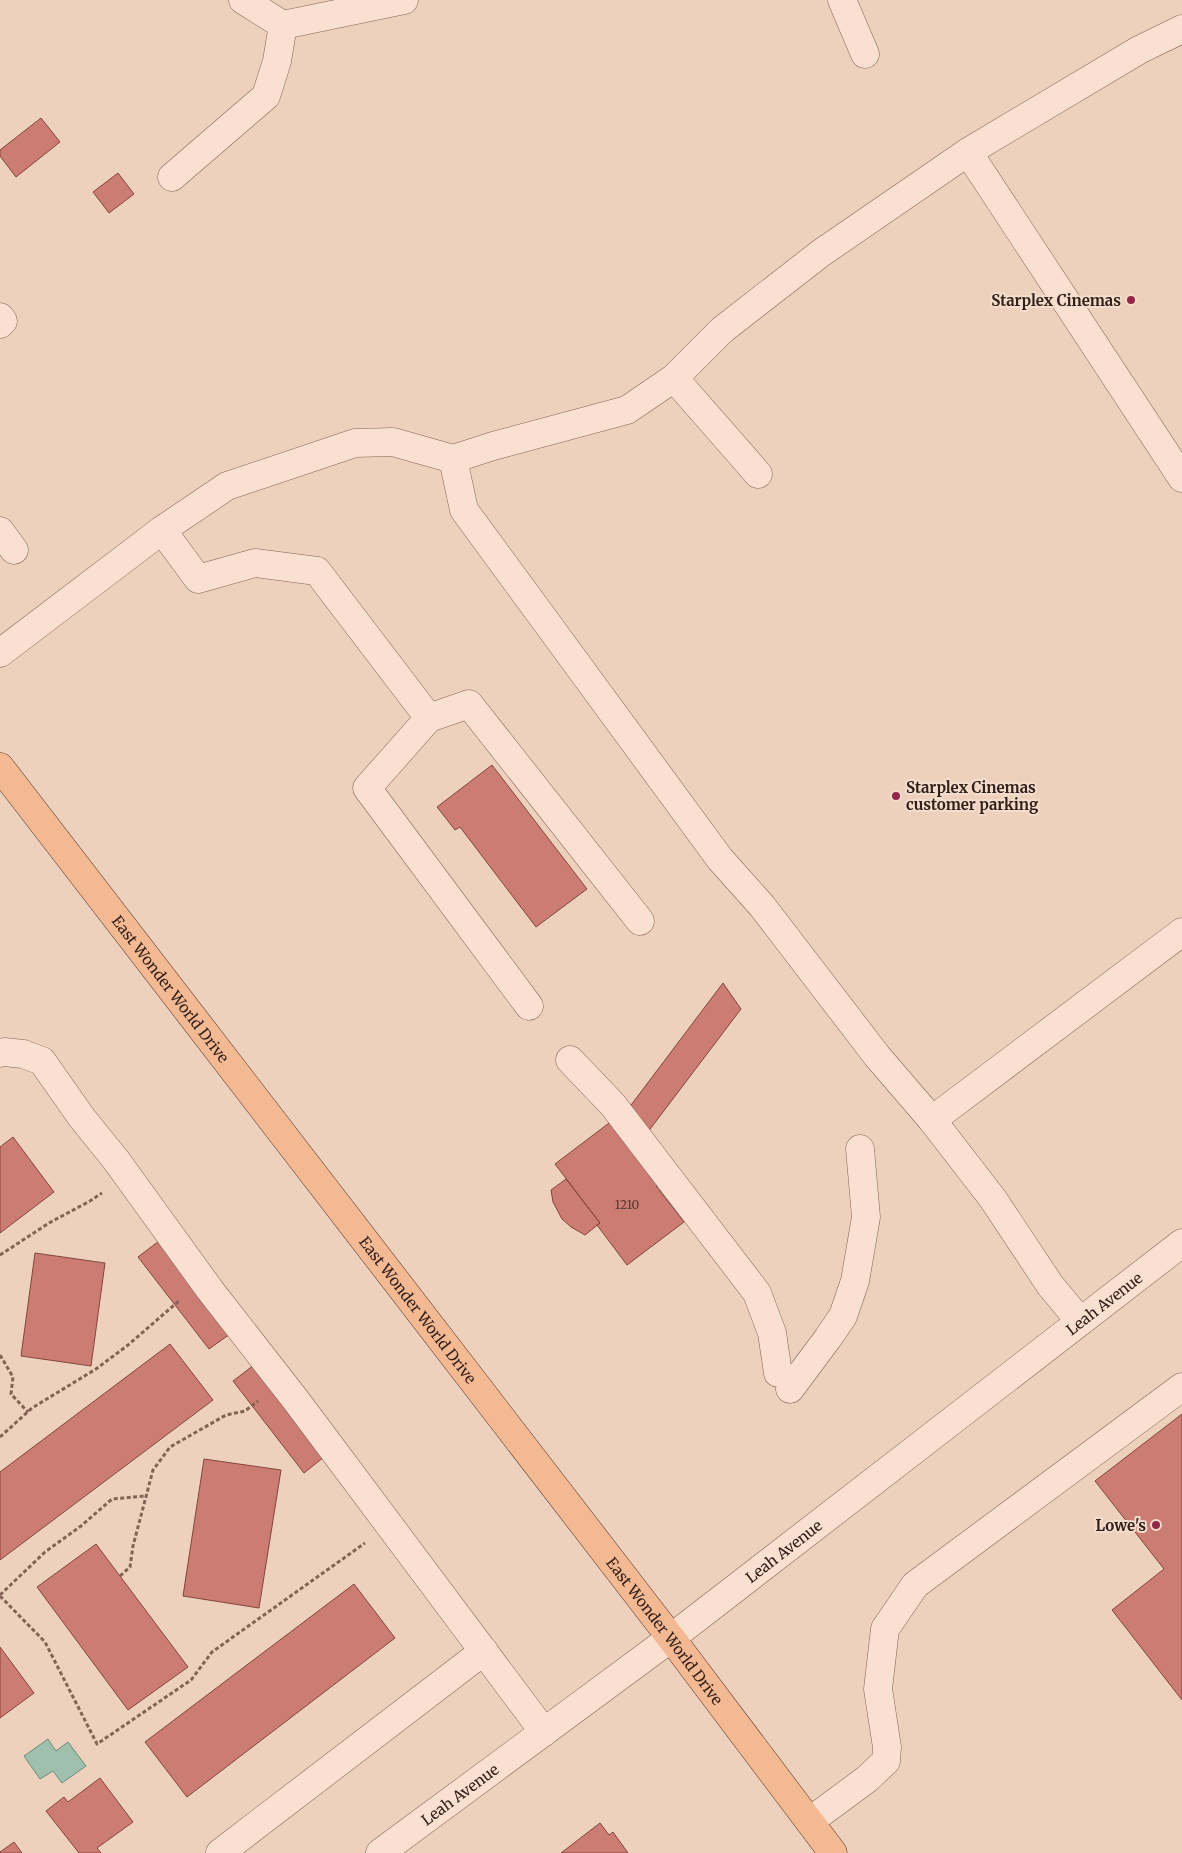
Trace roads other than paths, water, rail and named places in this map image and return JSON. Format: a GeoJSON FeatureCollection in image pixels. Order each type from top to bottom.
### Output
{"type":"FeatureCollection","features":[{"type":"Feature","properties":{"kind":"main road","name":"East Wonder World Drive"},"geometry":{"type":"LineString","coordinates":[[0,767],[671,1638],[833,1853]]}},
{"type":"Feature","properties":{"kind":"street"},"geometry":{"type":"LineString","coordinates":[[243,0],[283,25],[404,0]]}},
{"type":"Feature","properties":{"kind":"street"},"geometry":{"type":"LineString","coordinates":[[842,0],[864,54]]}},
{"type":"Feature","properties":{"kind":"street"},"geometry":{"type":"LineString","coordinates":[[172,177],[266,96],[277,61],[283,25]]}},
{"type":"Feature","properties":{"kind":"street"},"geometry":{"type":"LineString","coordinates":[[0,653],[162,530],[227,486],[356,443],[393,442],[454,459],[493,446],[627,410],[674,378],[722,330],[821,253],[968,152],[1138,50],[1182,29]]}},
{"type":"Feature","properties":{"kind":"street"},"geometry":{"type":"LineString","coordinates":[[968,152],[1182,478]]}},
{"type":"Feature","properties":{"kind":"street"},"geometry":{"type":"LineString","coordinates":[[0,317],[3,321],[0,324]]}},
{"type":"Feature","properties":{"kind":"street"},"geometry":{"type":"LineString","coordinates":[[674,378],[758,474]]}},
{"type":"Feature","properties":{"kind":"street"},"geometry":{"type":"LineString","coordinates":[[454,459],[464,510],[720,859],[762,906],[877,1056],[932,1120],[993,1200],[1050,1285],[1079,1320]]}},
{"type":"Feature","properties":{"kind":"street"},"geometry":{"type":"LineString","coordinates":[[162,530],[198,579],[255,563],[317,571],[429,718]]}},
{"type":"Feature","properties":{"kind":"street"},"geometry":{"type":"LineString","coordinates":[[529,1006],[367,788],[429,718],[469,704],[640,922]]}},
{"type":"Feature","properties":{"kind":"street"},"geometry":{"type":"LineString","coordinates":[[932,1120],[1182,932]]}},
{"type":"Feature","properties":{"kind":"street"},"geometry":{"type":"LineString","coordinates":[[0,1054],[4,1052],[23,1054],[42,1061],[82,1118],[127,1175],[544,1732]]}},
{"type":"Feature","properties":{"kind":"street"},"geometry":{"type":"LineString","coordinates":[[570,1060],[613,1105],[760,1297],[772,1333],[784,1381],[828,1338],[843,1316],[856,1281],[866,1217],[860,1149]]}},
{"type":"Feature","properties":{"kind":"street","name":"Leah Avenue"},"geometry":{"type":"LineString","coordinates":[[380,1853],[671,1638],[1079,1320],[1182,1243]]}},
{"type":"Feature","properties":{"kind":"street"},"geometry":{"type":"LineString","coordinates":[[810,1821],[867,1779],[886,1761],[887,1747],[878,1689],[885,1629],[914,1585],[1182,1387]]}},
{"type":"Feature","properties":{"kind":"street"},"geometry":{"type":"LineString","coordinates":[[220,1853],[484,1651]]}},
{"type":"Feature","properties":{"kind":"place","name":"Starplex Cinemas"},"geometry":{"type":"Point","coordinates":[1131,300]}},
{"type":"Feature","properties":{"kind":"place","name":"Starplex Cinemas customer parking"},"geometry":{"type":"Point","coordinates":[896,796]}},
{"type":"Feature","properties":{"kind":"place","name":"Lowe's"},"geometry":{"type":"Point","coordinates":[1156,1525]}}]}
